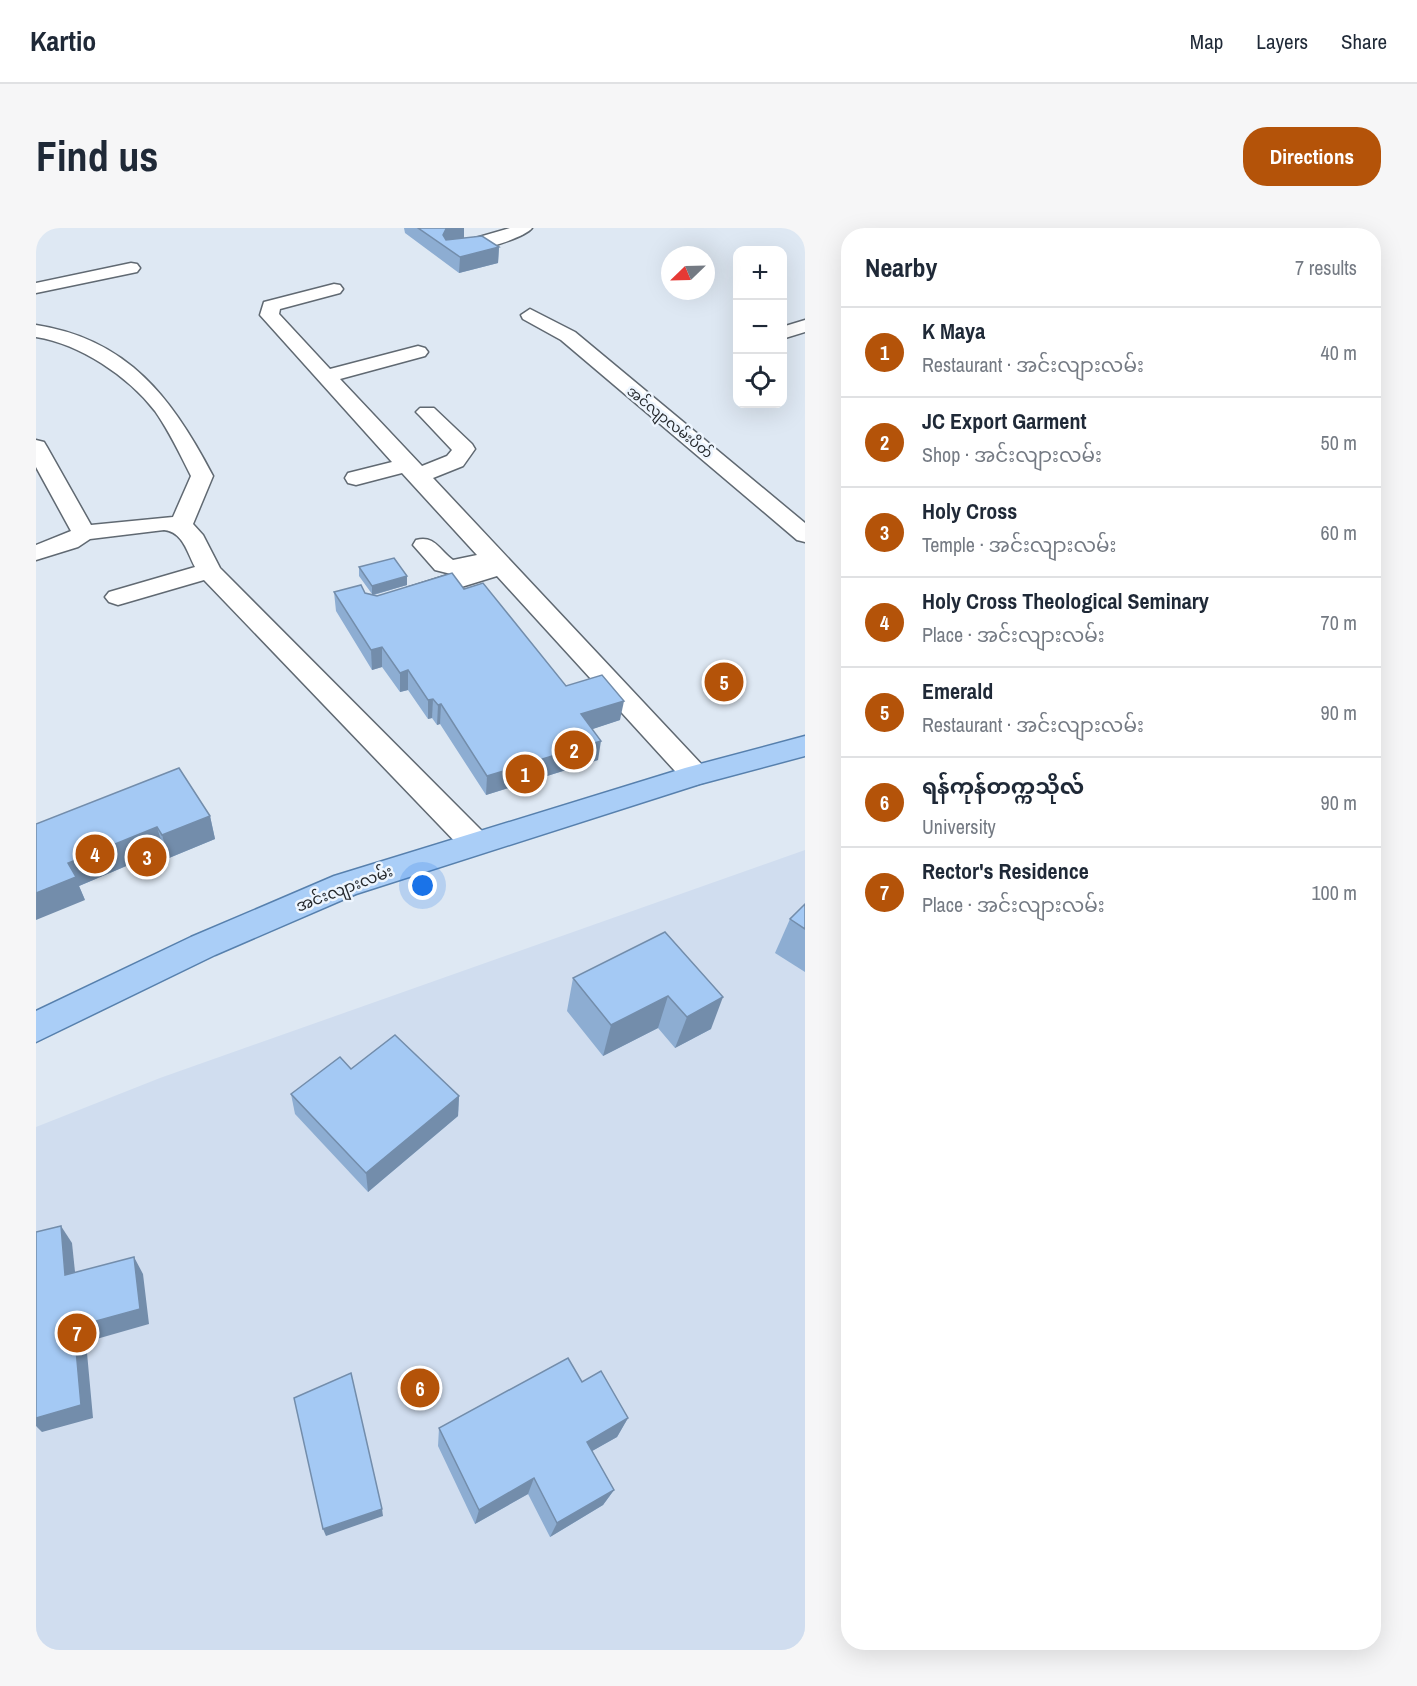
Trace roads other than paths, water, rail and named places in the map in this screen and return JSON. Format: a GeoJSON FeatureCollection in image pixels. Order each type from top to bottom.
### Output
{"type":"FeatureCollection","features":[{"type":"Feature","properties":{"kind":"main road","name":"အင်းလျားလမ်း"},"geometry":{"type":"LineString","coordinates":[[36,1027],[203,946],[345,885],[695,775],[805,746]]}},
{"type":"Feature","properties":{"kind":"street"},"geometry":{"type":"LineString","coordinates":[[454,250],[509,235],[524,228]]}},
{"type":"Feature","properties":{"kind":"street"},"geometry":{"type":"LineString","coordinates":[[36,288],[131,268]]}},
{"type":"Feature","properties":{"kind":"street"},"geometry":{"type":"LineString","coordinates":[[334,289],[271,306],[269,315],[695,775]]}},
{"type":"Feature","properties":{"kind":"street","name":"အင်လျာလမ်းပိတ်"},"geometry":{"type":"LineString","coordinates":[[530,315],[568,336],[805,535]]}},
{"type":"Feature","properties":{"kind":"street"},"geometry":{"type":"LineString","coordinates":[[787,332],[805,326]]}},
{"type":"Feature","properties":{"kind":"street"},"geometry":{"type":"LineString","coordinates":[[36,331],[72,339],[123,368],[151,391],[175,424],[202,476],[181,525]]}},
{"type":"Feature","properties":{"kind":"street"},"geometry":{"type":"LineString","coordinates":[[327,376],[418,352]]}},
{"type":"Feature","properties":{"kind":"street"},"geometry":{"type":"LineString","coordinates":[[356,478],[414,470],[455,461],[464,449],[427,412]]}},
{"type":"Feature","properties":{"kind":"street"},"geometry":{"type":"LineString","coordinates":[[36,447],[84,533]]}},
{"type":"Feature","properties":{"kind":"street"},"geometry":{"type":"LineString","coordinates":[[36,553],[70,543],[84,533],[164,523],[181,525],[191,535],[209,571],[475,843]]}},
{"type":"Feature","properties":{"kind":"street"},"geometry":{"type":"LineString","coordinates":[[424,545],[441,564],[449,567],[499,562]]}},
{"type":"Feature","properties":{"kind":"street"},"geometry":{"type":"LineString","coordinates":[[398,599],[499,562]]}},
{"type":"Feature","properties":{"kind":"street"},"geometry":{"type":"LineString","coordinates":[[118,597],[209,571]]}},
{"type":"Feature","properties":{"kind":"place","name":"Emerald"},"geometry":{"type":"Point","coordinates":[724,682]}},
{"type":"Feature","properties":{"kind":"place","name":"JC Export Garment"},"geometry":{"type":"Point","coordinates":[574,750]}},
{"type":"Feature","properties":{"kind":"place","name":"K Maya"},"geometry":{"type":"Point","coordinates":[525,774]}},
{"type":"Feature","properties":{"kind":"place","name":"Holy Cross Theological Seminary"},"geometry":{"type":"Point","coordinates":[95,854]}},
{"type":"Feature","properties":{"kind":"place","name":"Holy Cross"},"geometry":{"type":"Point","coordinates":[147,857]}},
{"type":"Feature","properties":{"kind":"place","name":"Rector's Residence"},"geometry":{"type":"Point","coordinates":[77,1333]}},
{"type":"Feature","properties":{"kind":"place","name":"ရန်ကုန်တက္ကသိုလ်"},"geometry":{"type":"Point","coordinates":[420,1388]}}]}
